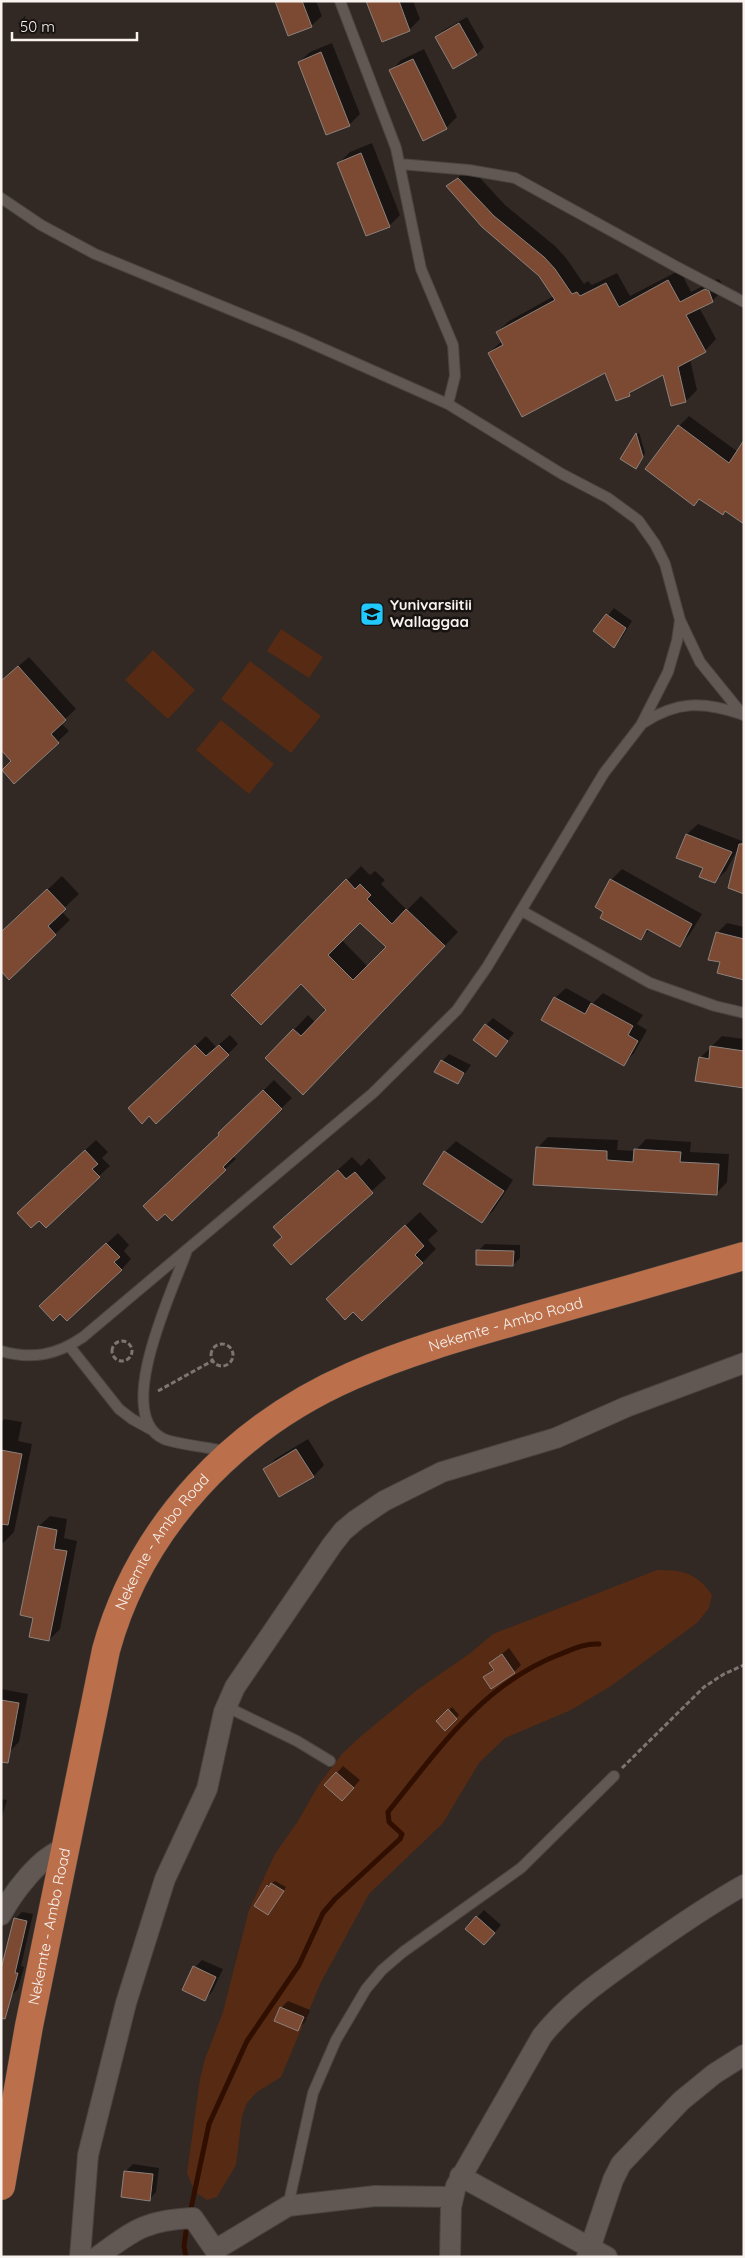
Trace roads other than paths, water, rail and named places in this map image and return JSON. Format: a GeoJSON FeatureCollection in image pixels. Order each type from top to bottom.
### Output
{"type":"FeatureCollection","features":[{"type":"Feature","properties":{"kind":"highway","name":"Nekemte - Ambo Road"},"geometry":{"type":"LineString","coordinates":[[1,2186],[27,2035],[106,1650],[121,1602],[141,1562],[174,1513],[204,1478],[250,1436],[304,1401],[351,1376],[472,1334],[744,1256]]}},
{"type":"Feature","properties":{"kind":"street"},"geometry":{"type":"LineString","coordinates":[[80,2257],[88,2155],[126,2003],[165,1879],[207,1789],[227,1706],[242,1674],[343,1531],[384,1501],[442,1472],[556,1438],[626,1407],[744,1363]]}},
{"type":"Feature","properties":{"kind":"street"},"geometry":{"type":"LineString","coordinates":[[1,1915],[13,1896],[45,1860],[52,1854],[64,1850]]}},
{"type":"Feature","properties":{"kind":"street"},"geometry":{"type":"LineString","coordinates":[[450,2257],[450,2220],[453,2197],[460,2176],[542,2036],[554,2020],[575,2000],[601,1980],[704,1908],[744,1884]]}},
{"type":"Feature","properties":{"kind":"street"},"geometry":{"type":"LineString","coordinates":[[460,2176],[594,2254],[613,2180],[621,2164],[681,2101],[714,2074],[744,2055]]}},
{"type":"Feature","properties":{"kind":"street"},"geometry":{"type":"LineString","coordinates":[[97,2257],[120,2239],[147,2224],[187,2218],[217,2253],[288,2206],[375,2196],[453,2197]]}},
{"type":"Feature","properties":{"kind":"lane"},"geometry":{"type":"LineString","coordinates":[[340,1],[396,148],[421,269],[453,345],[455,376],[448,404]]}},
{"type":"Feature","properties":{"kind":"lane"},"geometry":{"type":"LineString","coordinates":[[400,164],[469,170],[515,178],[744,302]]}},
{"type":"Feature","properties":{"kind":"lane"},"geometry":{"type":"LineString","coordinates":[[1,198],[41,225],[95,254],[297,337],[448,404],[562,474],[608,498],[638,520],[660,554],[687,638],[700,662],[743,715]]}},
{"type":"Feature","properties":{"kind":"lane"},"geometry":{"type":"LineString","coordinates":[[1,1351],[14,1354],[45,1355],[70,1346],[187,1252],[373,1093],[430,1038],[476,984],[522,911],[600,779],[641,725],[668,672],[677,641],[680,620]]}},
{"type":"Feature","properties":{"kind":"lane"},"geometry":{"type":"LineString","coordinates":[[641,725],[665,710],[689,705],[723,708],[743,715]]}},
{"type":"Feature","properties":{"kind":"lane"},"geometry":{"type":"LineString","coordinates":[[522,911],[650,983],[715,1006],[744,1013]]}},
{"type":"Feature","properties":{"kind":"lane"},"geometry":{"type":"LineString","coordinates":[[154,1432],[145,1416],[144,1398],[149,1354],[187,1252]]}},
{"type":"Feature","properties":{"kind":"lane"},"geometry":{"type":"LineString","coordinates":[[70,1346],[118,1409],[132,1419],[164,1439],[232,1453]]}},
{"type":"Feature","properties":{"kind":"lane"},"geometry":{"type":"LineString","coordinates":[[227,1706],[296,1740],[330,1761]]}},
{"type":"Feature","properties":{"kind":"lane"},"geometry":{"type":"LineString","coordinates":[[288,2206],[313,2093],[336,2040],[366,1989],[382,1970],[403,1952],[521,1868],[614,1776]]}},
{"type":"Feature","properties":{"kind":"waterway"},"geometry":{"type":"LineString","coordinates":[[190,2213],[209,2124],[247,2041],[299,1965],[323,1913],[335,1899],[400,1839],[402,1834],[389,1822],[388,1812],[463,1722],[506,1683],[558,1655],[583,1646],[599,1644]]}},
{"type":"Feature","properties":{"kind":"waterway"},"geometry":{"type":"LineString","coordinates":[[186,2257],[184,2246],[187,2224]]}},
{"type":"Feature","properties":{"kind":"place","name":"Yunivarsiitii Wallaggaa"},"geometry":{"type":"Point","coordinates":[372,614]}}]}
